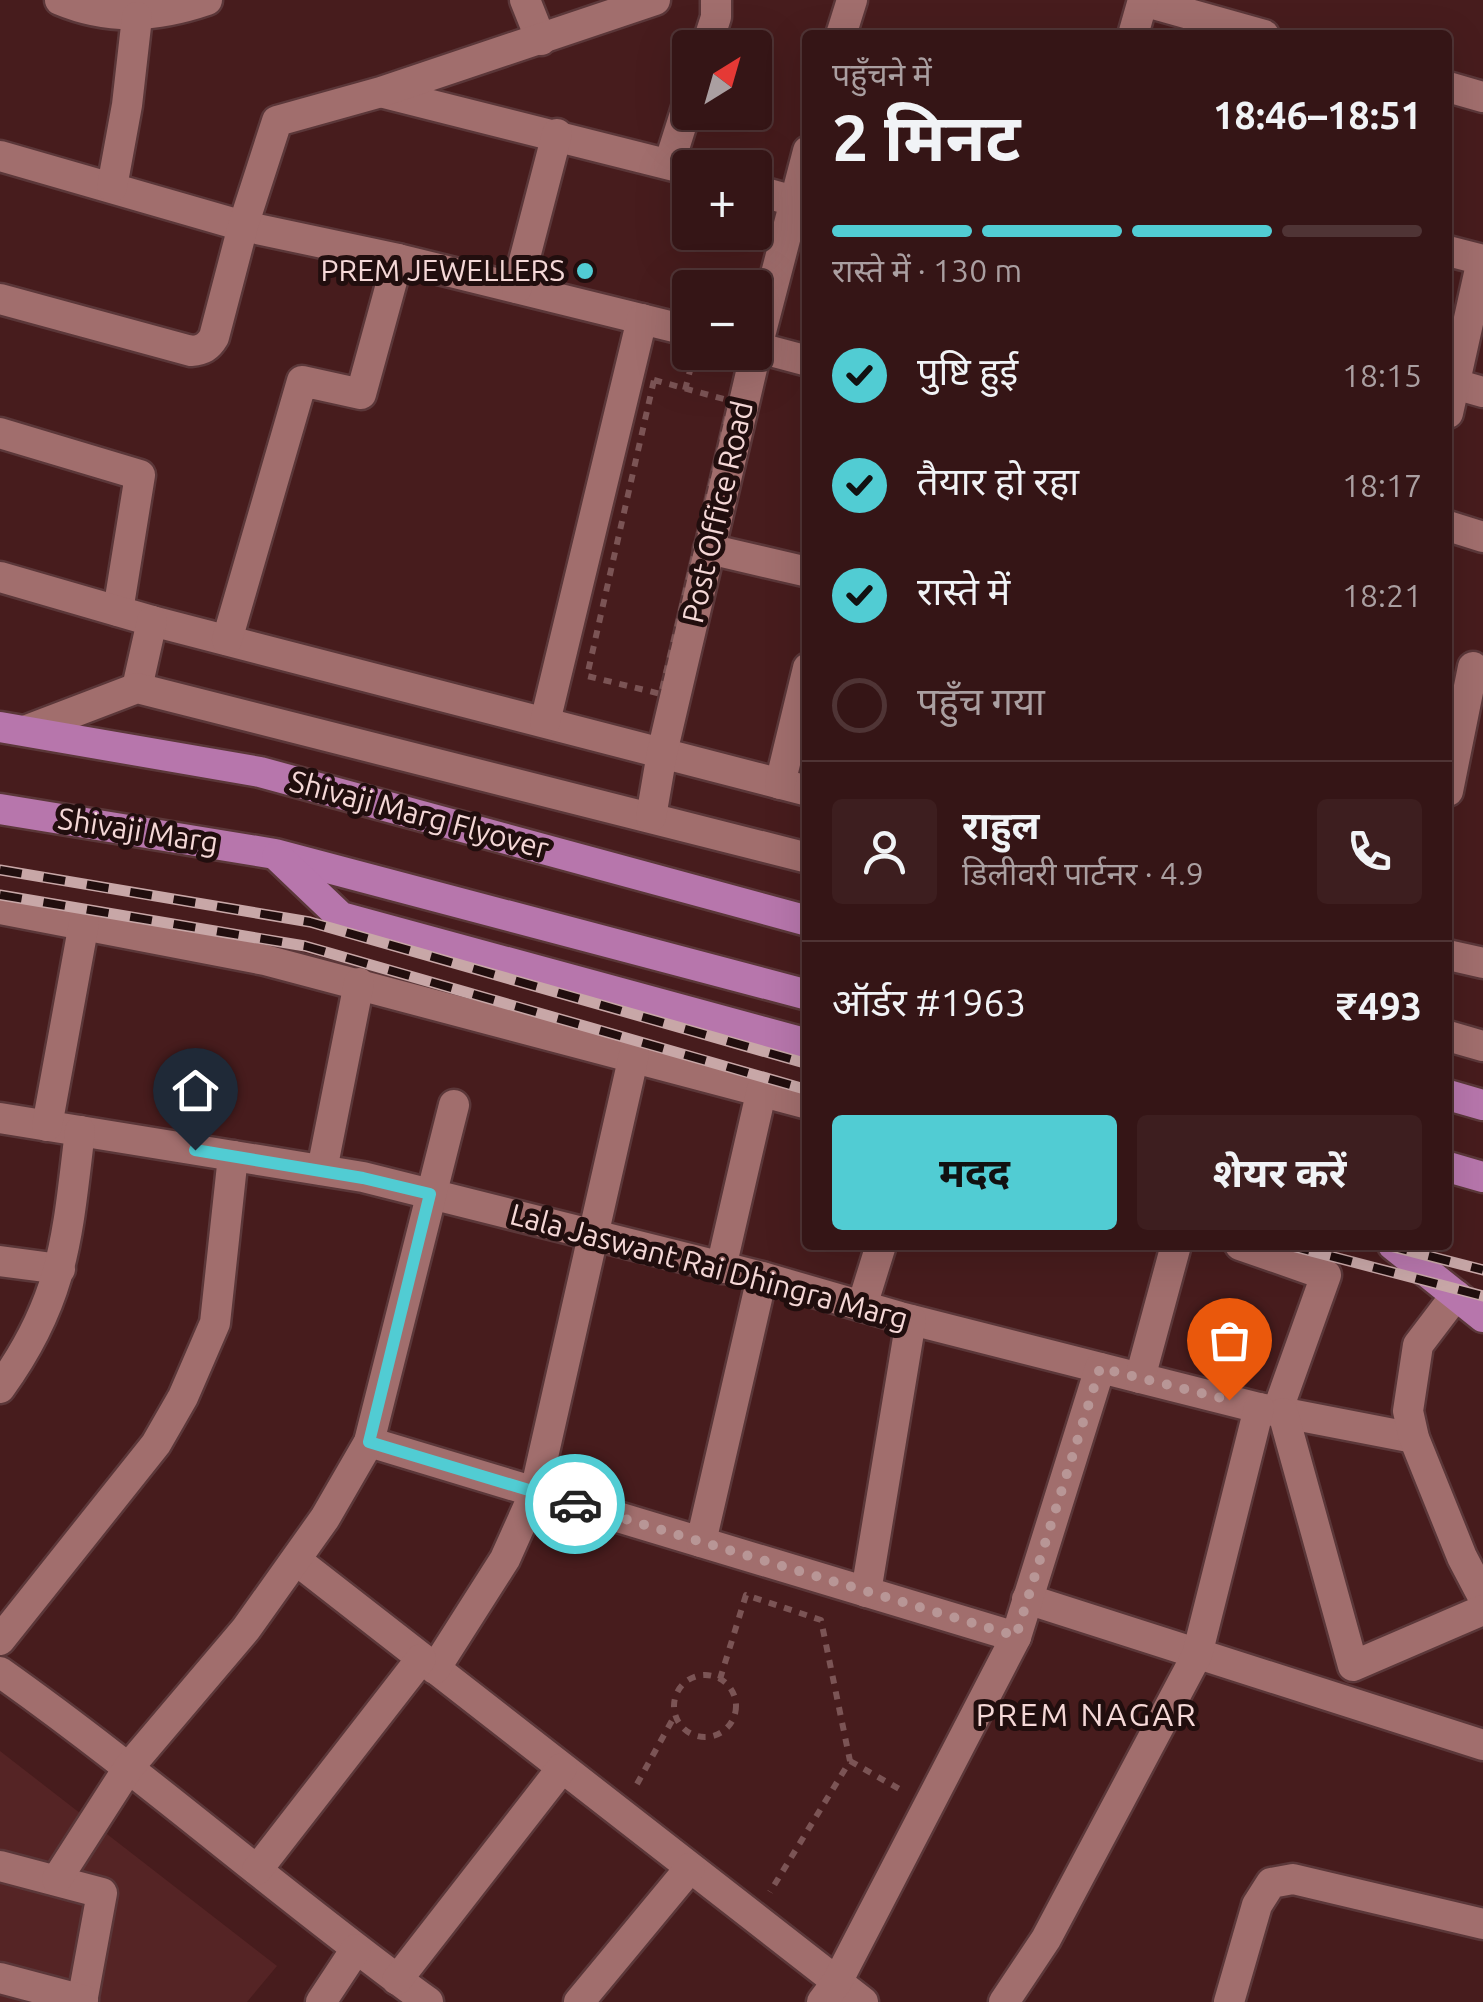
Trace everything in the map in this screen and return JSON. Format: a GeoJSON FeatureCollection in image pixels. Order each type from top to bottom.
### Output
{"type":"FeatureCollection","features":[{"type":"Feature","properties":{"kind":"main road","name":"Shivaji Marg Flyover"},"geometry":{"type":"LineString","coordinates":[[13,728],[260,772],[802,919]]}},
{"type":"Feature","properties":{"kind":"main road","name":"Shivaji Marg"},"geometry":{"type":"LineString","coordinates":[[0,809],[275,854]]}},
{"type":"Feature","properties":{"kind":"main road"},"geometry":{"type":"LineString","coordinates":[[275,854],[802,993]]}},
{"type":"Feature","properties":{"kind":"main road"},"geometry":{"type":"LineString","coordinates":[[275,854],[341,917],[802,1042]]}},
{"type":"Feature","properties":{"kind":"main road"},"geometry":{"type":"LineString","coordinates":[[1452,1096],[1483,1104]]}},
{"type":"Feature","properties":{"kind":"main road"},"geometry":{"type":"LineString","coordinates":[[1452,1168],[1483,1177]]}},
{"type":"Feature","properties":{"kind":"main road"},"geometry":{"type":"LineString","coordinates":[[1400,1250],[1483,1318]]}},
{"type":"Feature","properties":{"kind":"street"},"geometry":{"type":"LineString","coordinates":[[60,0],[137,16],[170,12],[207,0]]}},
{"type":"Feature","properties":{"kind":"street"},"geometry":{"type":"LineString","coordinates":[[525,0],[540,40]]}},
{"type":"Feature","properties":{"kind":"street"},"geometry":{"type":"LineString","coordinates":[[0,299],[191,351],[209,346],[277,121],[381,92],[654,0]]}},
{"type":"Feature","properties":{"kind":"street"},"geometry":{"type":"LineString","coordinates":[[712,30],[716,0]]}},
{"type":"Feature","properties":{"kind":"street"},"geometry":{"type":"LineString","coordinates":[[843,30],[852,0]]}},
{"type":"Feature","properties":{"kind":"street"},"geometry":{"type":"LineString","coordinates":[[1134,30],[1143,1],[1246,30]]}},
{"type":"Feature","properties":{"kind":"street"},"geometry":{"type":"LineString","coordinates":[[112,187],[137,16]]}},
{"type":"Feature","properties":{"kind":"street"},"geometry":{"type":"LineString","coordinates":[[1452,88],[1483,97]]}},
{"type":"Feature","properties":{"kind":"street"},"geometry":{"type":"LineString","coordinates":[[381,92],[672,165]]}},
{"type":"Feature","properties":{"kind":"street"},"geometry":{"type":"LineString","coordinates":[[517,288],[557,134]]}},
{"type":"Feature","properties":{"kind":"street"},"geometry":{"type":"LineString","coordinates":[[2,165],[112,187],[243,226],[398,259],[672,326]]}},
{"type":"Feature","properties":{"kind":"street"},"geometry":{"type":"LineString","coordinates":[[772,195],[800,203]]}},
{"type":"Feature","properties":{"kind":"street","name":"Post Office Road"},"geometry":{"type":"LineString","coordinates":[[772,295],[800,203]]}},
{"type":"Feature","properties":{"kind":"street"},"geometry":{"type":"LineString","coordinates":[[1452,252],[1482,260],[1458,393]]}},
{"type":"Feature","properties":{"kind":"street"},"geometry":{"type":"LineString","coordinates":[[227,640],[302,380],[361,394],[398,259]]}},
{"type":"Feature","properties":{"kind":"street"},"geometry":{"type":"LineString","coordinates":[[545,722],[642,318]]}},
{"type":"Feature","properties":{"kind":"street"},"geometry":{"type":"LineString","coordinates":[[772,351],[802,359]]}},
{"type":"Feature","properties":{"kind":"street","name":"Post Office Road"},"geometry":{"type":"LineString","coordinates":[[650,816],[751,370]]}},
{"type":"Feature","properties":{"kind":"street"},"geometry":{"type":"LineString","coordinates":[[0,433],[140,476],[118,611]]}},
{"type":"Feature","properties":{"kind":"street"},"geometry":{"type":"LineString","coordinates":[[1452,527],[1483,536]]}},
{"type":"Feature","properties":{"kind":"street"},"geometry":{"type":"LineString","coordinates":[[710,550],[802,571]]}},
{"type":"Feature","properties":{"kind":"street"},"geometry":{"type":"LineString","coordinates":[[0,577],[794,787],[802,719]]}},
{"type":"Feature","properties":{"kind":"street"},"geometry":{"type":"LineString","coordinates":[[137,688],[152,620]]}},
{"type":"Feature","properties":{"kind":"street"},"geometry":{"type":"LineString","coordinates":[[1452,766],[1468,666]]}},
{"type":"Feature","properties":{"kind":"street"},"geometry":{"type":"LineString","coordinates":[[13,728],[137,688],[802,856]]}},
{"type":"Feature","properties":{"kind":"street"},"geometry":{"type":"LineString","coordinates":[[0,909],[84,922],[359,983],[802,1102]]}},
{"type":"Feature","properties":{"kind":"street"},"geometry":{"type":"LineString","coordinates":[[47,1126],[84,922]]}},
{"type":"Feature","properties":{"kind":"street"},"geometry":{"type":"LineString","coordinates":[[1452,956],[1483,963]]}},
{"type":"Feature","properties":{"kind":"street"},"geometry":{"type":"LineString","coordinates":[[322,1170],[359,983]]}},
{"type":"Feature","properties":{"kind":"street"},"geometry":{"type":"LineString","coordinates":[[1452,1037],[1483,1046]]}},
{"type":"Feature","properties":{"kind":"street"},"geometry":{"type":"LineString","coordinates":[[257,1870],[428,1664],[505,1559],[535,1492],[634,1056]]}},
{"type":"Feature","properties":{"kind":"street"},"geometry":{"type":"LineString","coordinates":[[722,1268],[762,1089]]}},
{"type":"Feature","properties":{"kind":"street"},"geometry":{"type":"LineString","coordinates":[[57,1879],[130,1767],[246,1629],[326,1518],[369,1442],[454,1105]]}},
{"type":"Feature","properties":{"kind":"street","name":"Lala Jaswant Rai Dhingra Marg"},"geometry":{"type":"LineString","coordinates":[[0,1118],[322,1170],[430,1194],[1140,1378],[1414,1438]]}},
{"type":"Feature","properties":{"kind":"street"},"geometry":{"type":"LineString","coordinates":[[0,1388],[45,1313],[60,1269],[80,1131]]}},
{"type":"Feature","properties":{"kind":"street"},"geometry":{"type":"LineString","coordinates":[[0,1640],[156,1444],[183,1397],[215,1323],[233,1156]]}},
{"type":"Feature","properties":{"kind":"street"},"geometry":{"type":"LineString","coordinates":[[862,1306],[879,1250]]}},
{"type":"Feature","properties":{"kind":"street"},"geometry":{"type":"LineString","coordinates":[[1140,1378],[1175,1250]]}},
{"type":"Feature","properties":{"kind":"street"},"geometry":{"type":"LineString","coordinates":[[1004,2002],[1081,1875],[1196,1655],[1273,1410],[1326,1276],[1254,1250]]}},
{"type":"Feature","properties":{"kind":"street"},"geometry":{"type":"LineString","coordinates":[[0,1261],[60,1269]]}},
{"type":"Feature","properties":{"kind":"street"},"geometry":{"type":"LineString","coordinates":[[701,1542],[762,1278]]}},
{"type":"Feature","properties":{"kind":"street"},"geometry":{"type":"LineString","coordinates":[[1456,1296],[1418,1345],[1408,1411],[1414,1438],[1462,1558],[1483,1597]]}},
{"type":"Feature","properties":{"kind":"street"},"geometry":{"type":"LineString","coordinates":[[866,1592],[911,1320]]}},
{"type":"Feature","properties":{"kind":"street"},"geometry":{"type":"LineString","coordinates":[[830,1992],[1016,1636],[1100,1368]]}},
{"type":"Feature","properties":{"kind":"street"},"geometry":{"type":"LineString","coordinates":[[1273,1410],[1353,1666],[1483,1610]]}},
{"type":"Feature","properties":{"kind":"street"},"geometry":{"type":"LineString","coordinates":[[369,1442],[1016,1636]]}},
{"type":"Feature","properties":{"kind":"street"},"geometry":{"type":"LineString","coordinates":[[296,1560],[690,1868],[830,1992],[863,2002]]}},
{"type":"Feature","properties":{"kind":"street"},"geometry":{"type":"LineString","coordinates":[[1027,1599],[1483,1745]]}},
{"type":"Feature","properties":{"kind":"street"},"geometry":{"type":"LineString","coordinates":[[0,1672],[130,1767],[428,2002]]}},
{"type":"Feature","properties":{"kind":"street"},"geometry":{"type":"LineString","coordinates":[[398,1980],[562,1768]]}},
{"type":"Feature","properties":{"kind":"street"},"geometry":{"type":"LineString","coordinates":[[0,1866],[102,1893],[83,2001],[0,1978]]}},
{"type":"Feature","properties":{"kind":"street"},"geometry":{"type":"LineString","coordinates":[[579,2002],[690,1868]]}},
{"type":"Feature","properties":{"kind":"street"},"geometry":{"type":"LineString","coordinates":[[1239,1999],[1257,1905],[1271,1883],[1294,1879],[1483,1924]]}},
{"type":"Feature","properties":{"kind":"street"},"geometry":{"type":"LineString","coordinates":[[321,2002],[356,1949]]}},
{"type":"Feature","properties":{"kind":"path"},"geometry":{"type":"LineString","coordinates":[[685,390],[690,370]]}},
{"type":"Feature","properties":{"kind":"path"},"geometry":{"type":"LineString","coordinates":[[654,380],[685,390],[731,401],[660,694],[587,676],[654,380]]}},
{"type":"Feature","properties":{"kind":"path"},"geometry":{"type":"LineString","coordinates":[[720,1679],[746,1595],[820,1620],[850,1761],[766,1898]]}},
{"type":"Feature","properties":{"kind":"path"},"geometry":{"type":"LineString","coordinates":[[700,1676],[720,1679],[734,1693],[732,1722],[725,1730],[707,1737],[697,1736],[680,1725],[675,1715],[674,1704],[682,1685],[700,1676]]}},
{"type":"Feature","properties":{"kind":"path"},"geometry":{"type":"LineString","coordinates":[[630,1798],[675,1715]]}},
{"type":"Feature","properties":{"kind":"path"},"geometry":{"type":"LineString","coordinates":[[850,1761],[928,1805]]}},
{"type":"Feature","properties":{"kind":"shaded area"},"geometry":{"type":"Polygon","coordinates":[[[0,1751],[277,1966],[247,2002],[0,2002],[0,1751]]]}},
{"type":"Feature","properties":{"kind":"railway"},"geometry":{"type":"LineString","coordinates":[[0,870],[310,922],[802,1062]]}},
{"type":"Feature","properties":{"kind":"railway"},"geometry":{"type":"LineString","coordinates":[[0,895],[305,946],[802,1088]]}},
{"type":"Feature","properties":{"kind":"railway"},"geometry":{"type":"LineString","coordinates":[[1307,1250],[1483,1296]]}},
{"type":"Feature","properties":{"kind":"railway"},"geometry":{"type":"LineString","coordinates":[[1405,1250],[1483,1270]]}},
{"type":"Feature","properties":{"kind":"way so far"},"geometry":{"type":"LineString","coordinates":[[575,1504],[1016,1636],[1100,1368],[1229,1400]]}},
{"type":"Feature","properties":{"kind":"place","name":"PREM JEWELLERS"},"geometry":{"type":"Point","coordinates":[585,271]}},
{"type":"Feature","properties":{"kind":"district","name":"PREM NAGAR"},"geometry":{"type":"Point","coordinates":[1087,1715]}},
{"type":"Feature","properties":{"kind":"route"},"geometry":{"type":"LineString","coordinates":[[195,1150],[363,1178],[430,1194],[369,1442],[575,1504]]}}]}
